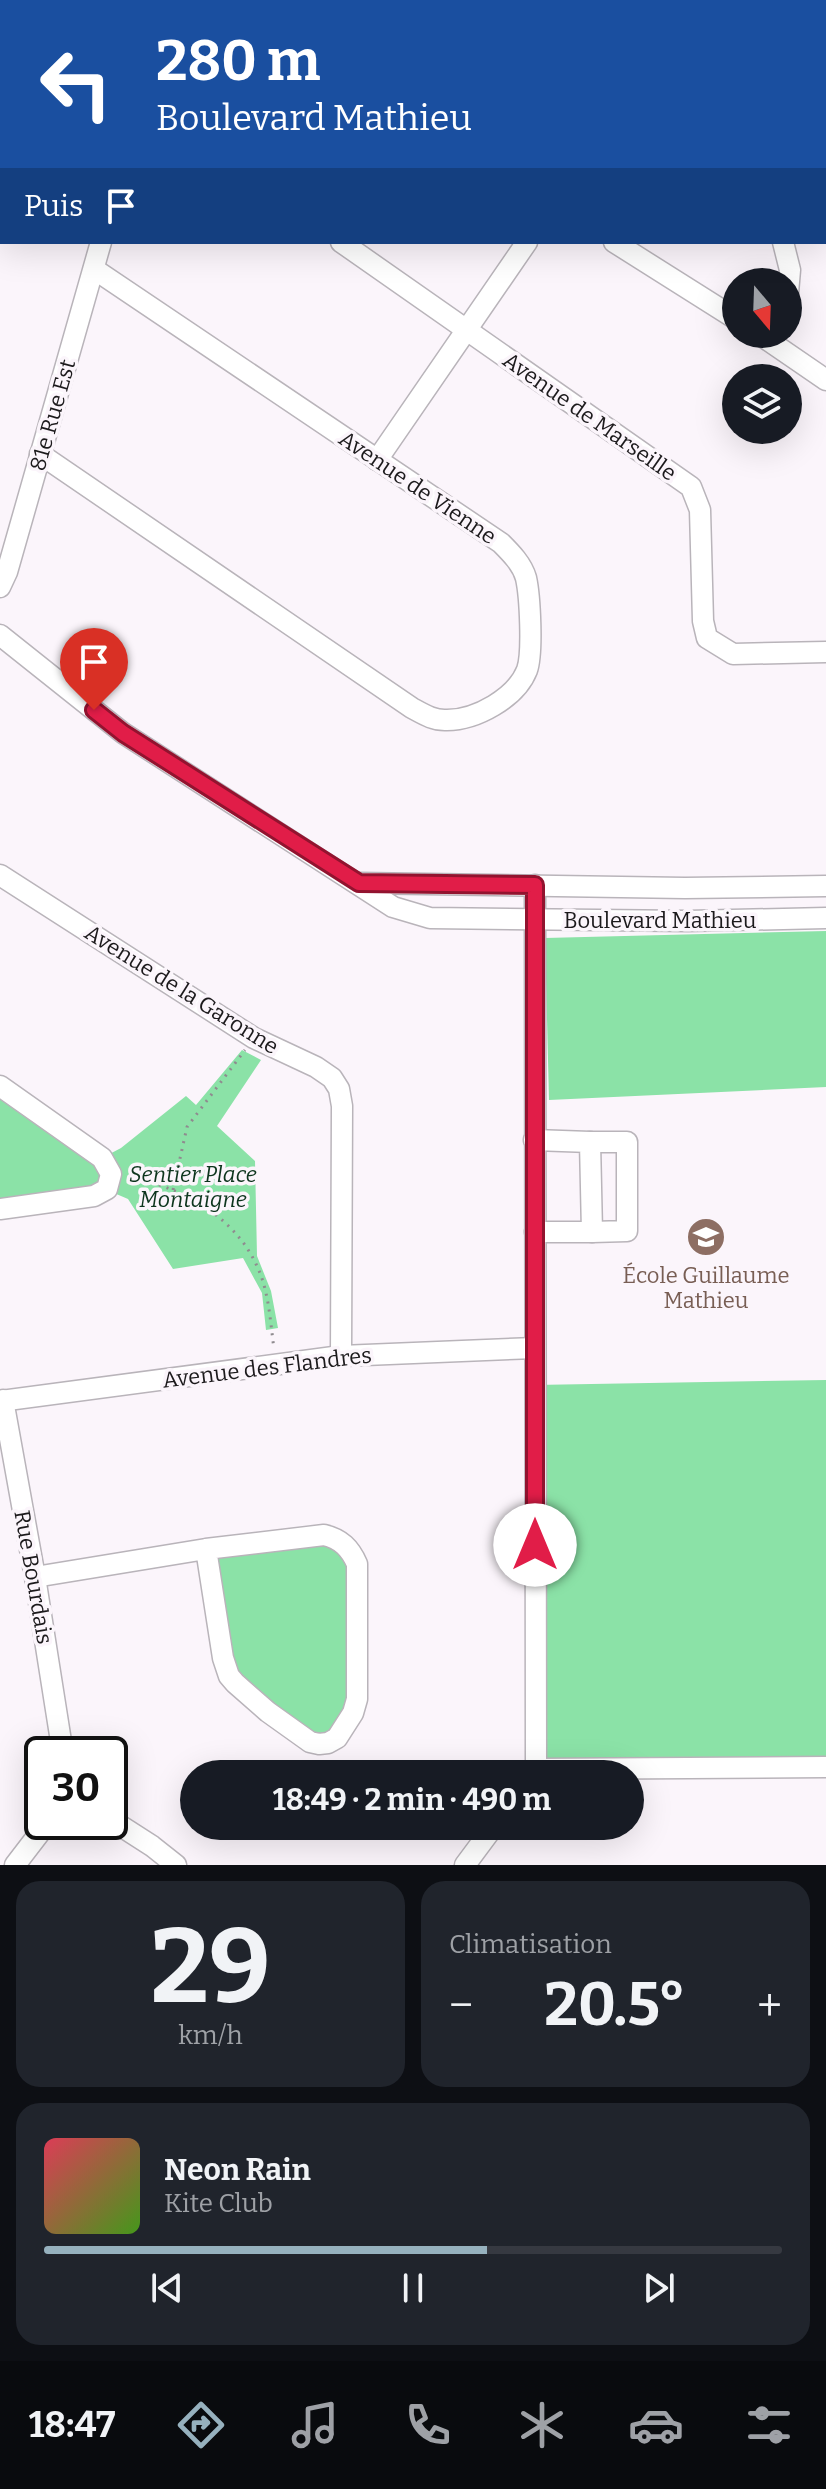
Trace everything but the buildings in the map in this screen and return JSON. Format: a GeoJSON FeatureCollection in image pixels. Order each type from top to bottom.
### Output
{"type":"FeatureCollection","features":[{"type":"Feature","properties":{"kind":"street","name":"81e Rue Est"},"geometry":{"type":"LineString","coordinates":[[0,587],[7,572],[100,244]]}},
{"type":"Feature","properties":{"kind":"street","name":"Avenue de Marseille"},"geometry":{"type":"LineString","coordinates":[[344,244],[691,487],[700,510],[703,621],[707,638],[733,654],[826,652]]}},
{"type":"Feature","properties":{"kind":"street"},"geometry":{"type":"LineString","coordinates":[[377,460],[526,244]]}},
{"type":"Feature","properties":{"kind":"street"},"geometry":{"type":"LineString","coordinates":[[617,244],[722,310]]}},
{"type":"Feature","properties":{"kind":"street"},"geometry":{"type":"LineString","coordinates":[[784,244],[790,268]]}},
{"type":"Feature","properties":{"kind":"street","name":"Avenue de Vienne"},"geometry":{"type":"LineString","coordinates":[[40,454],[431,718],[447,720],[474,715],[498,703],[526,673],[531,655],[526,579],[520,564],[501,543],[94,269]]}},
{"type":"Feature","properties":{"kind":"street"},"geometry":{"type":"LineString","coordinates":[[779,348],[826,380]]}},
{"type":"Feature","properties":{"kind":"street","name":"Boulevard Mathieu"},"geometry":{"type":"LineString","coordinates":[[0,635],[123,733],[393,907],[430,918],[688,921],[826,918]]}},
{"type":"Feature","properties":{"kind":"street","name":"Avenue de la Garonne"},"geometry":{"type":"LineString","coordinates":[[0,875],[254,1038],[316,1067],[332,1078],[339,1089],[342,1106],[341,1356]]}},
{"type":"Feature","properties":{"kind":"street","name":"Boulevard Mathieu"},"geometry":{"type":"LineString","coordinates":[[359,883],[685,888],[826,886]]}},
{"type":"Feature","properties":{"kind":"street"},"geometry":{"type":"LineString","coordinates":[[534,1760],[535,885]]}},
{"type":"Feature","properties":{"kind":"street"},"geometry":{"type":"LineString","coordinates":[[0,1086],[102,1158],[111,1174],[107,1189],[94,1196],[0,1209]]}},
{"type":"Feature","properties":{"kind":"street"},"geometry":{"type":"LineString","coordinates":[[534,1140],[627,1142],[627,1231],[535,1232]]}},
{"type":"Feature","properties":{"kind":"street"},"geometry":{"type":"LineString","coordinates":[[590,1142],[592,1232]]}},
{"type":"Feature","properties":{"kind":"street","name":"Avenue des Flandres"},"geometry":{"type":"LineString","coordinates":[[1,1400],[341,1356],[535,1348]]}},
{"type":"Feature","properties":{"kind":"street","name":"Rue Bourdais"},"geometry":{"type":"LineString","coordinates":[[1,1400],[35,1577],[60,1736]]}},
{"type":"Feature","properties":{"kind":"street"},"geometry":{"type":"LineString","coordinates":[[35,1577],[206,1549],[324,1535],[336,1538],[352,1553],[357,1564],[357,1699],[353,1713],[337,1738],[328,1743],[310,1742],[268,1712],[229,1676],[223,1658],[206,1549]]}},
{"type":"Feature","properties":{"kind":"street"},"geometry":{"type":"LineString","coordinates":[[644,1770],[826,1767]]}},
{"type":"Feature","properties":{"kind":"street"},"geometry":{"type":"LineString","coordinates":[[128,1831],[176,1865]]}},
{"type":"Feature","properties":{"kind":"street"},"geometry":{"type":"LineString","coordinates":[[15,1865],[34,1840]]}},
{"type":"Feature","properties":{"kind":"street"},"geometry":{"type":"LineString","coordinates":[[465,1865],[484,1840]]}},
{"type":"Feature","properties":{"kind":"path"},"geometry":{"type":"LineString","coordinates":[[173,1191],[187,1127],[254,1038]]}},
{"type":"Feature","properties":{"kind":"path"},"geometry":{"type":"LineString","coordinates":[[111,1174],[150,1181],[199,1202],[233,1228],[256,1264],[267,1297],[275,1364]]}},
{"type":"Feature","properties":{"kind":"green space"},"geometry":{"type":"Polygon","coordinates":[[[826,931],[826,1087],[549,1100],[545,938],[826,931]]]}},
{"type":"Feature","properties":{"kind":"green space","name":"Sentier Place Montaigne"},"geometry":{"type":"Polygon","coordinates":[[[242,1050],[261,1060],[217,1126],[255,1161],[257,1256],[271,1291],[278,1328],[266,1330],[262,1293],[243,1258],[173,1269],[128,1199],[107,1190],[0,1209],[0,1086],[102,1158],[121,1148],[186,1096],[196,1105],[242,1050]]]}},
{"type":"Feature","properties":{"kind":"green space"},"geometry":{"type":"Polygon","coordinates":[[[826,1380],[826,1767],[644,1768],[644,1760],[536,1760],[534,1385],[826,1380]]]}},
{"type":"Feature","properties":{"kind":"green space"},"geometry":{"type":"Polygon","coordinates":[[[324,1535],[352,1553],[357,1699],[328,1743],[235,1683],[206,1549],[324,1535]]]}},
{"type":"Feature","properties":{"kind":"place","name":"École Guillaume Mathieu"},"geometry":{"type":"Point","coordinates":[706,1237]}},
{"type":"Feature","properties":{"kind":"route"},"geometry":{"type":"LineString","coordinates":[[94,710],[123,733],[359,883],[535,885],[535,1545]]}}]}
